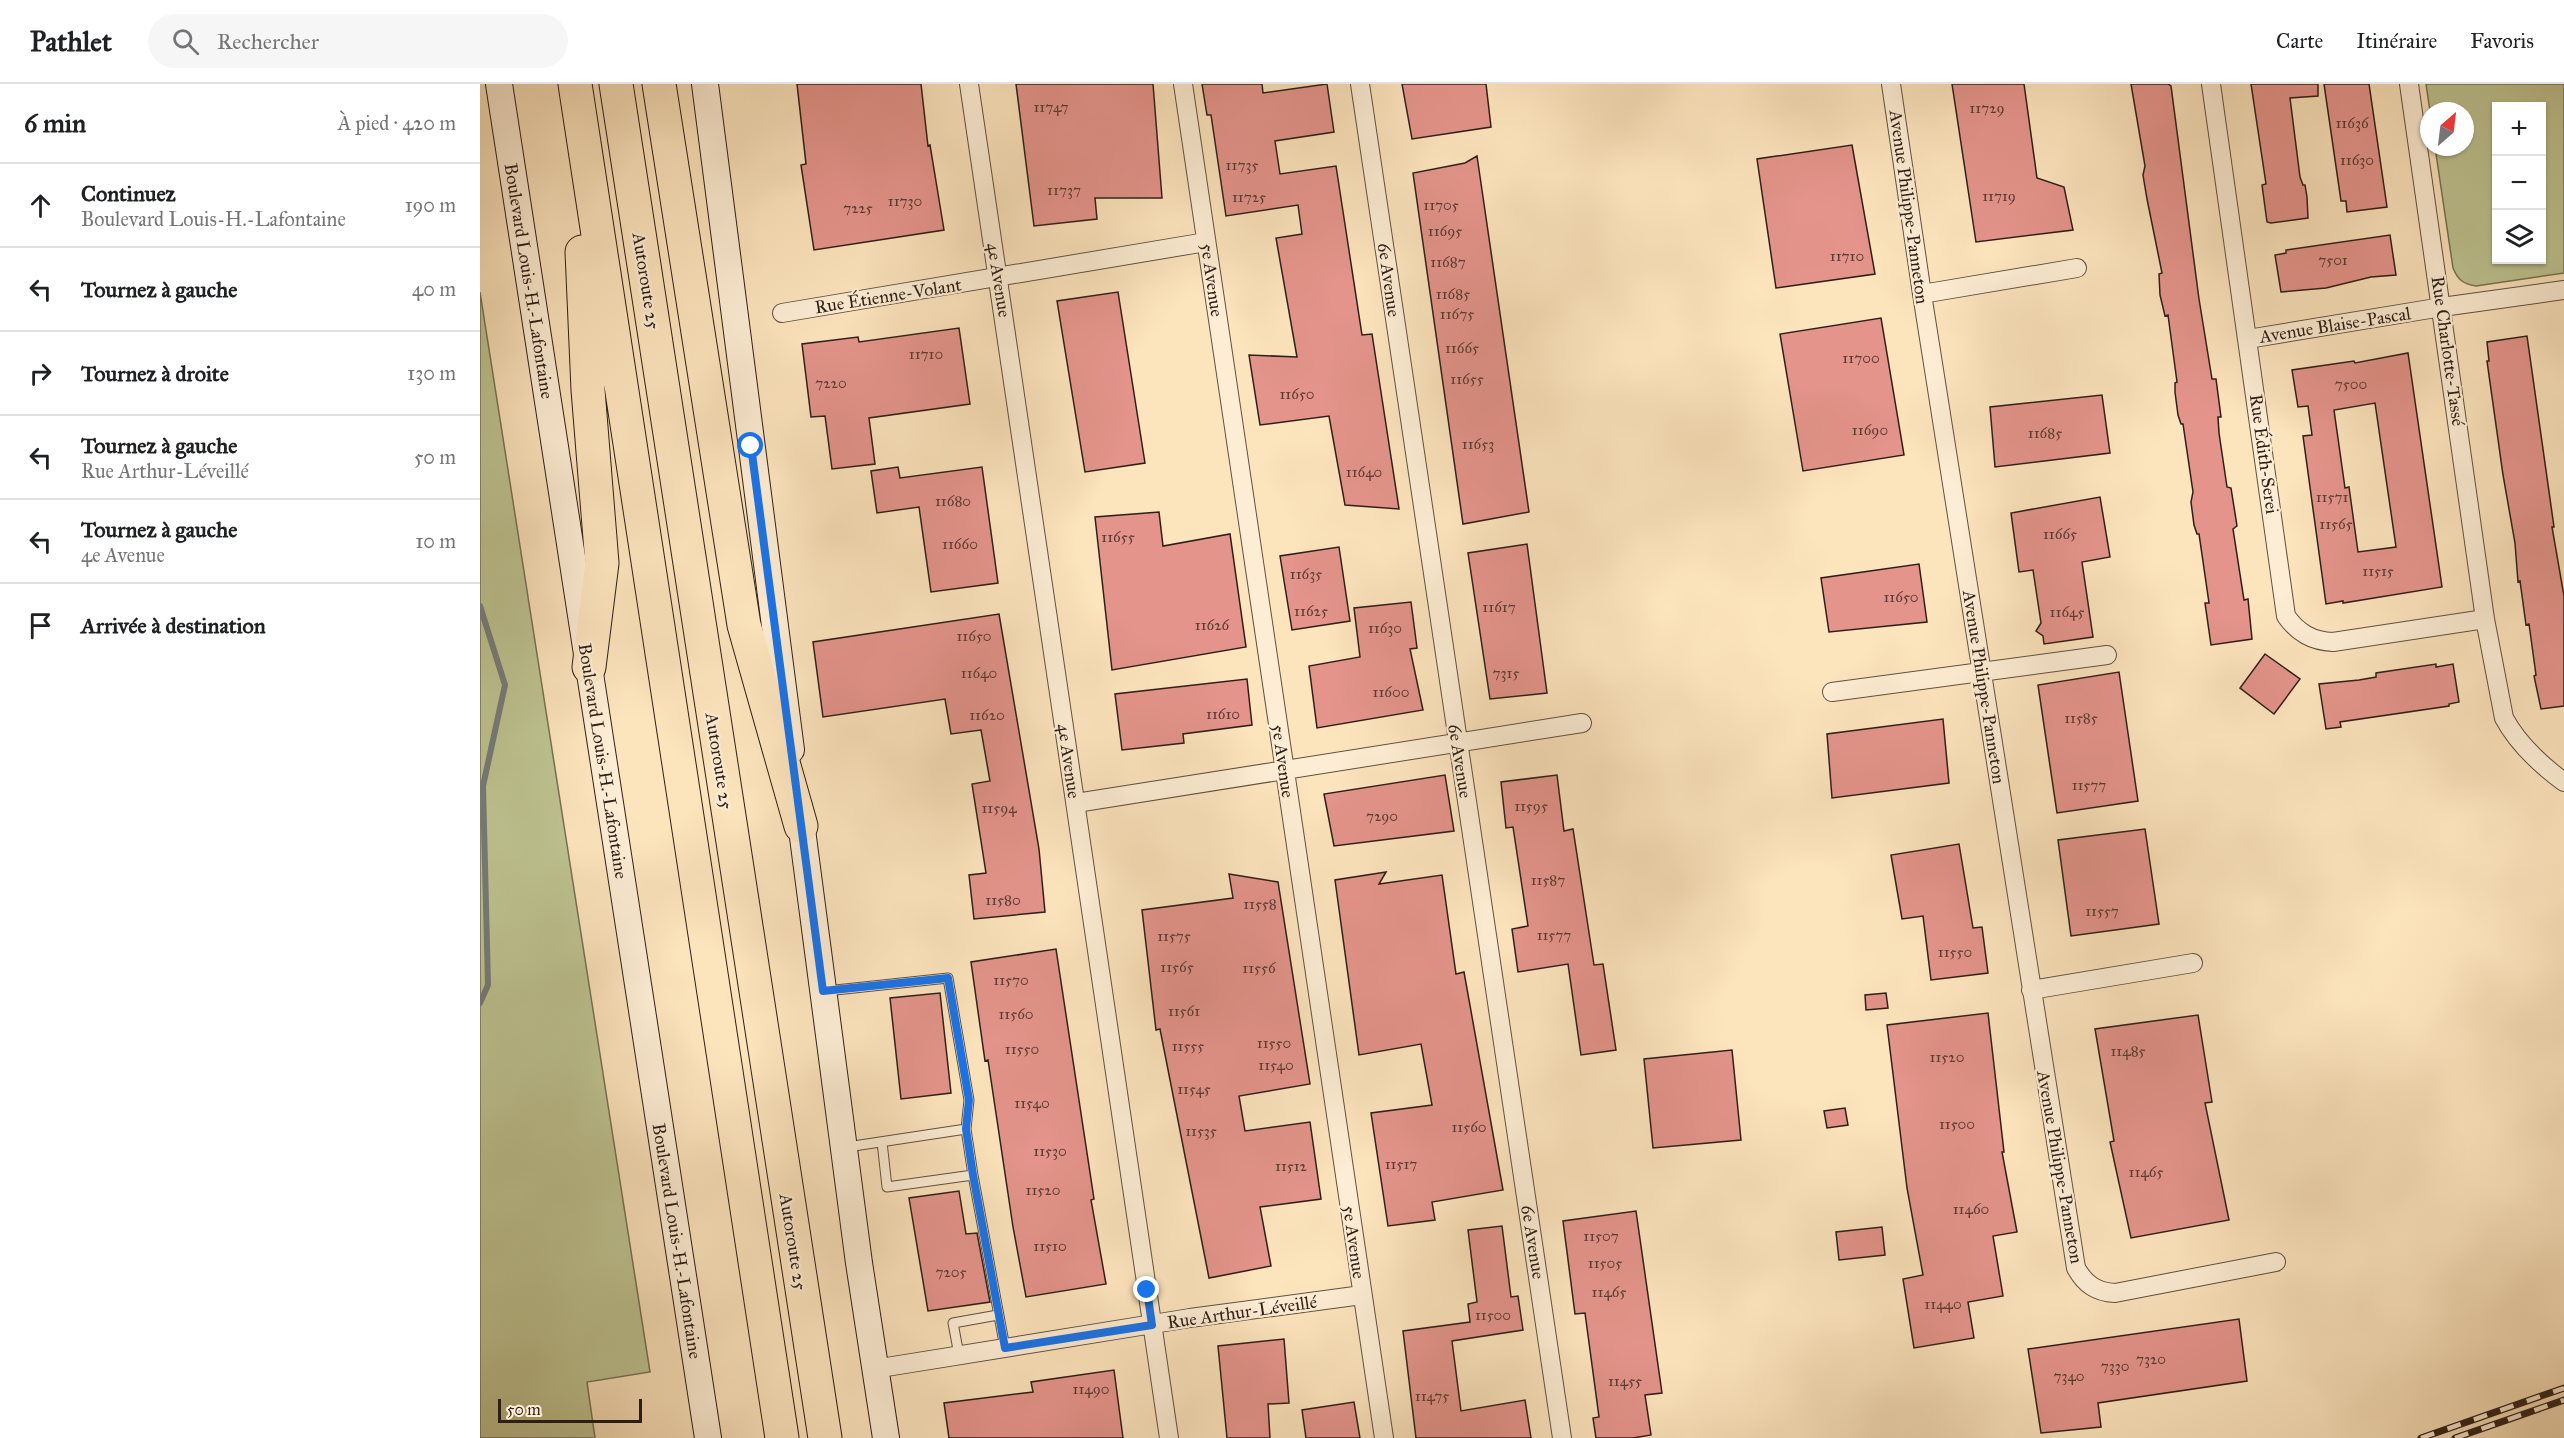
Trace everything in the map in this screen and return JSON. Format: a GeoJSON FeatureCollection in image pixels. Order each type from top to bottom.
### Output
{"type":"FeatureCollection","features":[{"type":"Feature","properties":{"kind":"highway","name":"Autoroute 25"},"geometry":{"type":"LineString","coordinates":[[616,84],[825,1438]]}},
{"type":"Feature","properties":{"kind":"highway"},"geometry":{"type":"LineString","coordinates":[[659,84],[744,624],[801,826]]}},
{"type":"Feature","properties":{"kind":"highway"},"geometry":{"type":"LineString","coordinates":[[575,86],[588,390],[602,563],[589,666]]}},
{"type":"Feature","properties":{"kind":"highway"},"geometry":{"type":"LineString","coordinates":[[575,86],[782,1438]]}},
{"type":"Feature","properties":{"kind":"main road","name":"Boulevard Louis-H.-Lafontaine"},"geometry":{"type":"LineString","coordinates":[[500,84],[708,1438]]}},
{"type":"Feature","properties":{"kind":"main road"},"geometry":{"type":"LineString","coordinates":[[705,84],[823,991],[874,1369],[886,1438]]}},
{"type":"Feature","properties":{"kind":"street","name":"4e Avenue"},"geometry":{"type":"LineString","coordinates":[[969,84],[1169,1438]]}},
{"type":"Feature","properties":{"kind":"street","name":"5e Avenue"},"geometry":{"type":"LineString","coordinates":[[1183,84],[1384,1438]]}},
{"type":"Feature","properties":{"kind":"street","name":"6e Avenue"},"geometry":{"type":"LineString","coordinates":[[1360,84],[1562,1438]]}},
{"type":"Feature","properties":{"kind":"street","name":"Avenue Philippe-Panneton"},"geometry":{"type":"LineString","coordinates":[[1891,84],[2076,1268],[2089,1286],[2102,1292],[2115,1293],[2276,1262]]}},
{"type":"Feature","properties":{"kind":"street","name":"Rue Édith-Serei"},"geometry":{"type":"LineString","coordinates":[[2211,84],[2286,616],[2293,627],[2318,641],[2333,642],[2485,619]]}},
{"type":"Feature","properties":{"kind":"street","name":"Rue Charlotte-Tassé"},"geometry":{"type":"LineString","coordinates":[[2409,84],[2485,619],[2504,718],[2511,732],[2522,744],[2564,783]]}},
{"type":"Feature","properties":{"kind":"street","name":"Rue Étienne-Volant"},"geometry":{"type":"LineString","coordinates":[[782,314],[1206,242]]}},
{"type":"Feature","properties":{"kind":"street"},"geometry":{"type":"LineString","coordinates":[[1922,294],[2077,268]]}},
{"type":"Feature","properties":{"kind":"street","name":"Avenue Blaise-Pascal"},"geometry":{"type":"LineString","coordinates":[[2248,339],[2442,307],[2564,290]]}},
{"type":"Feature","properties":{"kind":"street"},"geometry":{"type":"LineString","coordinates":[[1832,692],[2107,655]]}},
{"type":"Feature","properties":{"kind":"street"},"geometry":{"type":"LineString","coordinates":[[1076,803],[1582,723]]}},
{"type":"Feature","properties":{"kind":"street"},"geometry":{"type":"LineString","coordinates":[[2031,990],[2193,963]]}},
{"type":"Feature","properties":{"kind":"street","name":"Rue Arthur-Léveillé"},"geometry":{"type":"LineString","coordinates":[[874,1369],[1152,1325],[1362,1295]]}},
{"type":"Feature","properties":{"kind":"lane"},"geometry":{"type":"LineString","coordinates":[[823,991],[948,978],[969,1100],[966,1129],[973,1175],[1005,1348]]}},
{"type":"Feature","properties":{"kind":"lane"},"geometry":{"type":"LineString","coordinates":[[844,1148],[966,1129]]}},
{"type":"Feature","properties":{"kind":"lane"},"geometry":{"type":"LineString","coordinates":[[882,1142],[887,1187],[973,1175]]}},
{"type":"Feature","properties":{"kind":"lane"},"geometry":{"type":"LineString","coordinates":[[959,1355],[953,1323],[998,1315]]}},
{"type":"Feature","properties":{"kind":"green space"},"geometry":{"type":"Polygon","coordinates":[[[2426,84],[2564,84],[2564,273],[2476,286],[2464,283],[2453,268],[2436,156],[2474,156],[2474,102],[2429,102],[2426,84]]]}},
{"type":"Feature","properties":{"kind":"green space"},"geometry":{"type":"Polygon","coordinates":[[[480,292],[650,1372],[587,1382],[595,1438],[480,1438],[480,292]]]}},
{"type":"Feature","properties":{"kind":"building"},"geometry":{"type":"Polygon","coordinates":[[[797,84],[921,84],[928,146],[930,145],[944,230],[814,250],[801,165],[806,164],[797,84]]]}},
{"type":"Feature","properties":{"kind":"building"},"geometry":{"type":"Polygon","coordinates":[[[1016,84],[1153,84],[1162,198],[1095,198],[1097,219],[1034,226],[1016,84]]]}},
{"type":"Feature","properties":{"kind":"building"},"geometry":{"type":"Polygon","coordinates":[[[1202,84],[1262,84],[1263,93],[1327,84],[1334,132],[1275,141],[1280,174],[1336,166],[1362,335],[1372,334],[1399,509],[1345,505],[1329,416],[1260,425],[1249,355],[1297,357],[1276,238],[1302,234],[1298,205],[1226,216],[1211,115],[1207,115],[1202,84]]]}},
{"type":"Feature","properties":{"kind":"building"},"geometry":{"type":"Polygon","coordinates":[[[1402,84],[1486,84],[1491,127],[1412,139],[1402,84]]]}},
{"type":"Feature","properties":{"kind":"building"},"geometry":{"type":"Polygon","coordinates":[[[1952,84],[2024,84],[2037,178],[2064,187],[2073,230],[1976,242],[1952,84]]]}},
{"type":"Feature","properties":{"kind":"building"},"geometry":{"type":"Polygon","coordinates":[[[2131,84],[2168,84],[2171,86],[2199,299],[2212,379],[2216,379],[2221,417],[2218,417],[2219,433],[2227,487],[2231,488],[2237,526],[2233,529],[2244,600],[2248,599],[2252,639],[2211,645],[2205,603],[2209,603],[2199,534],[2194,525],[2191,502],[2193,492],[2183,424],[2178,415],[2175,392],[2177,382],[2168,315],[2165,316],[2160,295],[2159,274],[2162,273],[2143,175],[2145,166],[2131,84]]]}},
{"type":"Feature","properties":{"kind":"building"},"geometry":{"type":"Polygon","coordinates":[[[2251,84],[2318,84],[2318,96],[2290,98],[2300,177],[2305,185],[2307,197],[2308,218],[2267,222],[2262,185],[2266,184],[2251,84]]]}},
{"type":"Feature","properties":{"kind":"building"},"geometry":{"type":"Polygon","coordinates":[[[2324,84],[2369,84],[2387,207],[2347,212],[2346,201],[2341,201],[2324,84]]]}},
{"type":"Feature","properties":{"kind":"building"},"geometry":{"type":"Polygon","coordinates":[[[1852,145],[1875,274],[1776,288],[1757,159],[1852,145]]]}},
{"type":"Feature","properties":{"kind":"building"},"geometry":{"type":"Polygon","coordinates":[[[1477,156],[1529,512],[1463,524],[1413,173],[1465,163],[1477,156]]]}},
{"type":"Feature","properties":{"kind":"building"},"geometry":{"type":"Polygon","coordinates":[[[2390,235],[2396,275],[2371,277],[2326,288],[2281,292],[2275,255],[2286,253],[2286,250],[2390,235]]]}},
{"type":"Feature","properties":{"kind":"building"},"geometry":{"type":"Polygon","coordinates":[[[1118,292],[1145,463],[1085,472],[1057,301],[1118,292]]]}},
{"type":"Feature","properties":{"kind":"building"},"geometry":{"type":"Polygon","coordinates":[[[1881,318],[1904,455],[1803,471],[1780,334],[1881,318]]]}},
{"type":"Feature","properties":{"kind":"building"},"geometry":{"type":"Polygon","coordinates":[[[959,328],[970,404],[869,418],[875,464],[832,469],[825,416],[811,417],[802,344],[858,337],[859,342],[959,328]]]}},
{"type":"Feature","properties":{"kind":"building"},"geometry":{"type":"Polygon","coordinates":[[[2527,336],[2554,527],[2552,527],[2564,596],[2564,706],[2541,709],[2534,676],[2536,675],[2529,624],[2526,625],[2520,581],[2518,582],[2515,543],[2487,361],[2489,361],[2487,342],[2527,336]]]}},
{"type":"Feature","properties":{"kind":"building"},"geometry":{"type":"Polygon","coordinates":[[[2408,353],[2442,587],[2326,604],[2303,436],[2312,435],[2308,406],[2298,407],[2292,370],[2354,361],[2355,363],[2408,353]],[[2375,403],[2334,410],[2345,488],[2349,487],[2358,552],[2396,547],[2375,403]]]}},
{"type":"Feature","properties":{"kind":"building"},"geometry":{"type":"Polygon","coordinates":[[[2102,395],[2110,453],[1995,467],[1990,407],[2102,395]]]}},
{"type":"Feature","properties":{"kind":"building"},"geometry":{"type":"Polygon","coordinates":[[[898,467],[900,478],[982,467],[998,583],[931,592],[919,507],[877,513],[871,471],[898,467]]]}},
{"type":"Feature","properties":{"kind":"building"},"geometry":{"type":"Polygon","coordinates":[[[2100,497],[2110,557],[2082,562],[2093,637],[2044,644],[2043,636],[2036,631],[2041,623],[2033,570],[2019,572],[2011,513],[2100,497]]]}},
{"type":"Feature","properties":{"kind":"building"},"geometry":{"type":"Polygon","coordinates":[[[1159,512],[1163,546],[1230,534],[1246,647],[1112,670],[1095,517],[1159,512]]]}},
{"type":"Feature","properties":{"kind":"building"},"geometry":{"type":"Polygon","coordinates":[[[1527,544],[1547,693],[1490,699],[1468,553],[1527,544]]]}},
{"type":"Feature","properties":{"kind":"building"},"geometry":{"type":"Polygon","coordinates":[[[1339,547],[1350,621],[1292,630],[1280,556],[1339,547]]]}},
{"type":"Feature","properties":{"kind":"building"},"geometry":{"type":"Polygon","coordinates":[[[1919,564],[1927,622],[1829,632],[1821,578],[1919,564]]]}},
{"type":"Feature","properties":{"kind":"building"},"geometry":{"type":"Polygon","coordinates":[[[1411,602],[1417,648],[1410,649],[1423,710],[1317,728],[1309,666],[1360,657],[1354,608],[1411,602]]]}},
{"type":"Feature","properties":{"kind":"building"},"geometry":{"type":"Polygon","coordinates":[[[999,614],[1039,849],[1045,912],[974,919],[969,875],[986,873],[972,784],[990,781],[981,730],[951,734],[945,699],[823,717],[813,642],[999,614]]]}},
{"type":"Feature","properties":{"kind":"building"},"geometry":{"type":"Polygon","coordinates":[[[2265,654],[2300,679],[2274,714],[2240,688],[2265,654]]]}},
{"type":"Feature","properties":{"kind":"building"},"geometry":{"type":"Polygon","coordinates":[[[2436,664],[2436,667],[2453,664],[2459,702],[2449,704],[2449,706],[2340,722],[2341,727],[2326,729],[2319,684],[2359,680],[2376,677],[2376,673],[2436,664]]]}},
{"type":"Feature","properties":{"kind":"building"},"geometry":{"type":"Polygon","coordinates":[[[2119,672],[2138,801],[2057,813],[2038,685],[2119,672]]]}},
{"type":"Feature","properties":{"kind":"building"},"geometry":{"type":"Polygon","coordinates":[[[1247,679],[1252,725],[1183,734],[1184,743],[1122,750],[1115,694],[1247,679]]]}},
{"type":"Feature","properties":{"kind":"building"},"geometry":{"type":"Polygon","coordinates":[[[1943,719],[1949,783],[1832,798],[1827,734],[1943,719]]]}},
{"type":"Feature","properties":{"kind":"building"},"geometry":{"type":"Polygon","coordinates":[[[1445,775],[1454,831],[1334,846],[1324,794],[1445,775]]]}},
{"type":"Feature","properties":{"kind":"building"},"geometry":{"type":"Polygon","coordinates":[[[1557,775],[1564,831],[1573,829],[1594,965],[1603,964],[1616,1050],[1581,1055],[1568,964],[1518,972],[1512,929],[1528,926],[1513,827],[1506,828],[1501,782],[1557,775]]]}},
{"type":"Feature","properties":{"kind":"building"},"geometry":{"type":"Polygon","coordinates":[[[2145,829],[2159,924],[2071,936],[2058,840],[2145,829]]]}},
{"type":"Feature","properties":{"kind":"building"},"geometry":{"type":"Polygon","coordinates":[[[1959,844],[1973,928],[1982,927],[1988,973],[1931,980],[1923,916],[1902,919],[1891,855],[1959,844]]]}},
{"type":"Feature","properties":{"kind":"building"},"geometry":{"type":"Polygon","coordinates":[[[1386,872],[1379,884],[1442,875],[1456,974],[1464,972],[1503,1190],[1432,1202],[1435,1220],[1388,1226],[1371,1113],[1432,1105],[1421,1044],[1359,1055],[1335,880],[1386,872]]]}},
{"type":"Feature","properties":{"kind":"building"},"geometry":{"type":"Polygon","coordinates":[[[1229,874],[1278,882],[1310,1084],[1239,1096],[1245,1131],[1310,1122],[1321,1199],[1260,1207],[1271,1266],[1209,1278],[1160,1029],[1156,1030],[1142,910],[1233,898],[1229,874]]]}},
{"type":"Feature","properties":{"kind":"building"},"geometry":{"type":"Polygon","coordinates":[[[1056,949],[1094,1199],[1091,1200],[1106,1284],[1026,1297],[988,1060],[985,1061],[971,962],[1056,949]]]}},
{"type":"Feature","properties":{"kind":"building"},"geometry":{"type":"Polygon","coordinates":[[[940,993],[951,1093],[901,1099],[890,998],[940,993]]]}},
{"type":"Feature","properties":{"kind":"building"},"geometry":{"type":"Polygon","coordinates":[[[1886,993],[1888,1008],[1866,1010],[1865,995],[1886,993]]]}},
{"type":"Feature","properties":{"kind":"building"},"geometry":{"type":"Polygon","coordinates":[[[1988,1013],[2004,1152],[2002,1152],[2017,1232],[1993,1236],[2003,1296],[1968,1302],[1974,1338],[1914,1348],[1903,1279],[1923,1275],[1907,1188],[1887,1025],[1988,1013]]]}},
{"type":"Feature","properties":{"kind":"building"},"geometry":{"type":"Polygon","coordinates":[[[2198,1015],[2212,1102],[2205,1103],[2229,1220],[2131,1238],[2110,1142],[2114,1141],[2095,1029],[2198,1015]]]}},
{"type":"Feature","properties":{"kind":"building"},"geometry":{"type":"Polygon","coordinates":[[[1732,1050],[1741,1140],[1653,1148],[1644,1059],[1732,1050]]]}},
{"type":"Feature","properties":{"kind":"building"},"geometry":{"type":"Polygon","coordinates":[[[1845,1108],[1848,1125],[1827,1128],[1824,1111],[1845,1108]]]}},
{"type":"Feature","properties":{"kind":"building"},"geometry":{"type":"Polygon","coordinates":[[[959,1191],[966,1234],[977,1233],[990,1302],[928,1311],[909,1198],[959,1191]]]}},
{"type":"Feature","properties":{"kind":"building"},"geometry":{"type":"Polygon","coordinates":[[[1636,1211],[1662,1393],[1645,1395],[1651,1435],[1633,1438],[1596,1438],[1593,1418],[1599,1417],[1585,1313],[1575,1314],[1563,1221],[1636,1211]]]}},
{"type":"Feature","properties":{"kind":"building"},"geometry":{"type":"Polygon","coordinates":[[[1502,1226],[1511,1297],[1518,1296],[1523,1330],[1452,1341],[1461,1411],[1525,1400],[1531,1438],[1416,1438],[1403,1331],[1470,1322],[1468,1304],[1477,1302],[1468,1230],[1502,1226]]]}},
{"type":"Feature","properties":{"kind":"building"},"geometry":{"type":"Polygon","coordinates":[[[1882,1227],[1885,1255],[1839,1260],[1836,1232],[1882,1227]]]}},
{"type":"Feature","properties":{"kind":"building"},"geometry":{"type":"Polygon","coordinates":[[[2239,1319],[2247,1381],[2098,1403],[2101,1427],[2041,1433],[2028,1349],[2239,1319]]]}},
{"type":"Feature","properties":{"kind":"building"},"geometry":{"type":"Polygon","coordinates":[[[1284,1339],[1289,1403],[1268,1404],[1270,1438],[1227,1438],[1218,1346],[1284,1339]]]}},
{"type":"Feature","properties":{"kind":"building"},"geometry":{"type":"Polygon","coordinates":[[[1114,1370],[1123,1438],[949,1438],[944,1403],[1033,1392],[1031,1382],[1114,1370]]]}},
{"type":"Feature","properties":{"kind":"building"},"geometry":{"type":"Polygon","coordinates":[[[1354,1402],[1360,1438],[1306,1438],[1302,1410],[1354,1402]]]}},
{"type":"Feature","properties":{"kind":"waterway"},"geometry":{"type":"LineString","coordinates":[[480,606],[505,685],[483,786],[488,985],[480,1003]]}},
{"type":"Feature","properties":{"kind":"railway"},"geometry":{"type":"LineString","coordinates":[[2421,1438],[2564,1388]]}},
{"type":"Feature","properties":{"kind":"railway"},"geometry":{"type":"LineString","coordinates":[[2455,1438],[2564,1400]]}},
{"type":"Feature","properties":{"kind":"route"},"geometry":{"type":"LineString","coordinates":[[751,446],[823,991],[948,978],[969,1100],[966,1129],[973,1175],[1005,1348],[1152,1325],[1147,1290]]}}]}
